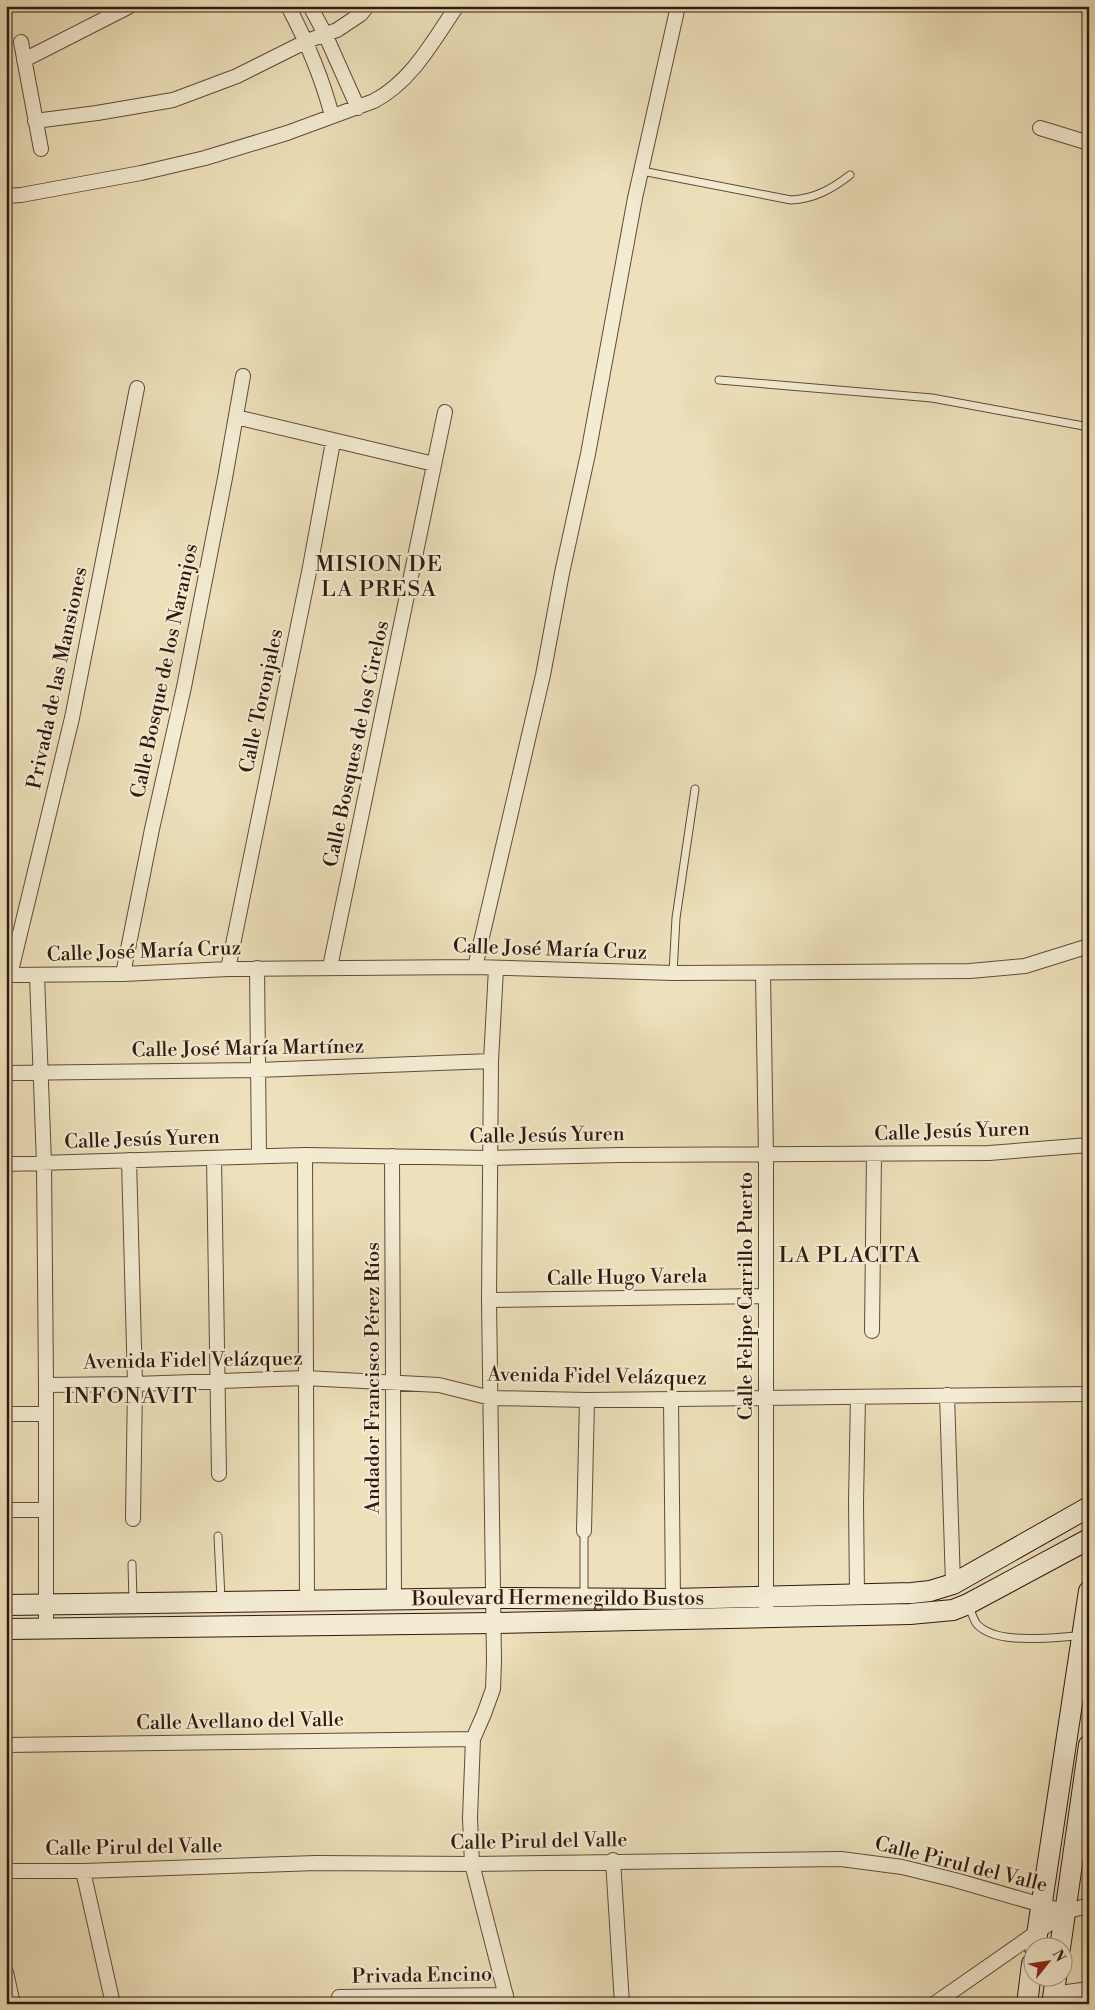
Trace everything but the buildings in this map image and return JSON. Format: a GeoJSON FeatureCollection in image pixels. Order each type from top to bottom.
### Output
{"type":"FeatureCollection","features":[{"type":"Feature","properties":{"kind":"street"},"geometry":{"type":"LineString","coordinates":[[24,60],[130,6]]}},
{"type":"Feature","properties":{"kind":"street"},"geometry":{"type":"LineString","coordinates":[[288,6],[307,41],[324,87],[332,116]]}},
{"type":"Feature","properties":{"kind":"street"},"geometry":{"type":"LineString","coordinates":[[310,6],[325,34],[358,108]]}},
{"type":"Feature","properties":{"kind":"street"},"geometry":{"type":"LineString","coordinates":[[35,121],[173,100],[237,76],[307,41],[337,30],[350,22],[367,6]]}},
{"type":"Feature","properties":{"kind":"street"},"geometry":{"type":"LineString","coordinates":[[6,196],[21,195],[141,173],[204,158],[287,133],[358,108],[386,94],[408,76],[457,6]]}},
{"type":"Feature","properties":{"kind":"street"},"geometry":{"type":"LineString","coordinates":[[475,967],[543,674],[562,573],[588,454],[642,171],[678,6]]}},
{"type":"Feature","properties":{"kind":"street"},"geometry":{"type":"LineString","coordinates":[[21,42],[41,150]]}},
{"type":"Feature","properties":{"kind":"street"},"geometry":{"type":"LineString","coordinates":[[1040,128],[1089,143]]}},
{"type":"Feature","properties":{"kind":"street","name":"Calle Bosque de los Naranjos"},"geometry":{"type":"LineString","coordinates":[[123,974],[152,829],[184,687],[243,376]]}},
{"type":"Feature","properties":{"kind":"street","name":"Privada de las Mansiones"},"geometry":{"type":"LineString","coordinates":[[8,975],[72,718],[137,388]]}},
{"type":"Feature","properties":{"kind":"street","name":"Calle Bosques de los Cirelos"},"geometry":{"type":"LineString","coordinates":[[330,967],[445,412]]}},
{"type":"Feature","properties":{"kind":"street"},"geometry":{"type":"LineString","coordinates":[[236,417],[333,442],[434,464]]}},
{"type":"Feature","properties":{"kind":"street","name":"Calle Toronjales"},"geometry":{"type":"LineString","coordinates":[[228,969],[299,624],[333,442]]}},
{"type":"Feature","properties":{"kind":"street","name":"Calle José María Cruz"},"geometry":{"type":"LineString","coordinates":[[8,975],[123,974],[330,967],[475,967],[763,974],[998,970],[1025,966],[1089,946]]}},
{"type":"Feature","properties":{"kind":"street"},"geometry":{"type":"LineString","coordinates":[[257,968],[259,1156]]}},
{"type":"Feature","properties":{"kind":"street"},"geometry":{"type":"LineString","coordinates":[[496,968],[491,1061],[489,1300],[493,1623],[492,1690],[473,1739],[470,1818],[472,1864],[507,1999]]}},
{"type":"Feature","properties":{"kind":"street","name":"Calle Felipe Carrillo Puerto"},"geometry":{"type":"LineString","coordinates":[[763,974],[766,1155],[766,1617]]}},
{"type":"Feature","properties":{"kind":"street"},"geometry":{"type":"LineString","coordinates":[[37,976],[44,1163],[46,1629]]}},
{"type":"Feature","properties":{"kind":"street","name":"Calle José María Martínez"},"geometry":{"type":"LineString","coordinates":[[6,1073],[258,1070],[491,1061]]}},
{"type":"Feature","properties":{"kind":"street","name":"Calle Jesús Yuren"},"geometry":{"type":"LineString","coordinates":[[6,1164],[305,1155],[490,1158],[620,1155],[990,1153],[1089,1146]]}},
{"type":"Feature","properties":{"kind":"street"},"geometry":{"type":"LineString","coordinates":[[872,1331],[874,1154]]}},
{"type":"Feature","properties":{"kind":"street"},"geometry":{"type":"LineString","coordinates":[[305,1155],[307,1602]]}},
{"type":"Feature","properties":{"kind":"street","name":"Andador Francisco Pérez Ríos"},"geometry":{"type":"LineString","coordinates":[[392,1156],[394,1600]]}},
{"type":"Feature","properties":{"kind":"street"},"geometry":{"type":"LineString","coordinates":[[214,1158],[216,1380],[219,1474]]}},
{"type":"Feature","properties":{"kind":"street"},"geometry":{"type":"LineString","coordinates":[[129,1160],[135,1384],[133,1519]]}},
{"type":"Feature","properties":{"kind":"street","name":"Calle Hugo Varela"},"geometry":{"type":"LineString","coordinates":[[489,1300],[766,1296]]}},
{"type":"Feature","properties":{"kind":"street","name":"Avenida Fidel Velázquez"},"geometry":{"type":"LineString","coordinates":[[46,1384],[135,1384],[305,1378],[439,1385],[491,1398],[587,1400],[1089,1394]]}},
{"type":"Feature","properties":{"kind":"street"},"geometry":{"type":"LineString","coordinates":[[947,1395],[953,1584]]}},
{"type":"Feature","properties":{"kind":"street"},"geometry":{"type":"LineString","coordinates":[[857,1594],[858,1397]]}},
{"type":"Feature","properties":{"kind":"street"},"geometry":{"type":"LineString","coordinates":[[584,1531],[587,1400]]}},
{"type":"Feature","properties":{"kind":"street"},"geometry":{"type":"LineString","coordinates":[[671,1400],[673,1599]]}},
{"type":"Feature","properties":{"kind":"street"},"geometry":{"type":"LineString","coordinates":[[6,1414],[46,1414]]}},
{"type":"Feature","properties":{"kind":"street","name":"Boulevard Hermenegildo Bustos"},"geometry":{"type":"LineString","coordinates":[[6,1605],[276,1603],[492,1598],[673,1599],[921,1592],[953,1584],[1089,1507]]}},
{"type":"Feature","properties":{"kind":"street"},"geometry":{"type":"LineString","coordinates":[[6,1510],[45,1510]]}},
{"type":"Feature","properties":{"kind":"street","name":"Boulevard Hermenegildo Bustos"},"geometry":{"type":"LineString","coordinates":[[6,1629],[493,1623],[910,1614],[953,1610],[968,1604],[1089,1539]]}},
{"type":"Feature","properties":{"kind":"street"},"geometry":{"type":"LineString","coordinates":[[1036,1938],[1089,1591]]}},
{"type":"Feature","properties":{"kind":"street"},"geometry":{"type":"LineString","coordinates":[[276,1603],[276,1625]]}},
{"type":"Feature","properties":{"kind":"street","name":"Calle Avellano del Valle"},"geometry":{"type":"LineString","coordinates":[[6,1745],[473,1739]]}},
{"type":"Feature","properties":{"kind":"street"},"geometry":{"type":"LineString","coordinates":[[1062,1938],[1086,1782],[1089,1744]]}},
{"type":"Feature","properties":{"kind":"street","name":"Calle Pirul del Valle"},"geometry":{"type":"LineString","coordinates":[[6,1871],[316,1863],[472,1864],[613,1860],[841,1859],[902,1867],[1066,1912]]}},
{"type":"Feature","properties":{"kind":"street"},"geometry":{"type":"LineString","coordinates":[[613,1860],[622,2004]]}},
{"type":"Feature","properties":{"kind":"street"},"geometry":{"type":"LineString","coordinates":[[84,1870],[113,2004]]}},
{"type":"Feature","properties":{"kind":"street"},"geometry":{"type":"LineString","coordinates":[[1038,1938],[1066,1912],[1089,1905]]}},
{"type":"Feature","properties":{"kind":"street"},"geometry":{"type":"LineString","coordinates":[[934,2004],[1022,1949]]}},
{"type":"Feature","properties":{"kind":"street"},"geometry":{"type":"LineString","coordinates":[[6,1972],[13,2004]]}},
{"type":"Feature","properties":{"kind":"street"},"geometry":{"type":"LineString","coordinates":[[1027,2004],[1029,1988]]}},
{"type":"Feature","properties":{"kind":"street"},"geometry":{"type":"LineString","coordinates":[[1054,1992],[1089,1990]]}},
{"type":"Feature","properties":{"kind":"street","name":"Privada Encino"},"geometry":{"type":"LineString","coordinates":[[339,1997],[507,1999]]}},
{"type":"Feature","properties":{"kind":"lane"},"geometry":{"type":"LineString","coordinates":[[642,171],[791,200],[819,195],[850,175]]}},
{"type":"Feature","properties":{"kind":"lane"},"geometry":{"type":"LineString","coordinates":[[719,380],[932,398],[1089,427]]}},
{"type":"Feature","properties":{"kind":"lane"},"geometry":{"type":"LineString","coordinates":[[672,973],[676,918],[694,789]]}},
{"type":"Feature","properties":{"kind":"lane"},"geometry":{"type":"LineString","coordinates":[[584,1531],[584,1598]]}},
{"type":"Feature","properties":{"kind":"lane"},"geometry":{"type":"LineString","coordinates":[[218,1536],[221,1602]]}},
{"type":"Feature","properties":{"kind":"lane"},"geometry":{"type":"LineString","coordinates":[[132,1564],[133,1603]]}},
{"type":"Feature","properties":{"kind":"lane"},"geometry":{"type":"LineString","coordinates":[[968,1604],[975,1622],[988,1633],[1004,1637],[1082,1636]]}},
{"type":"Feature","properties":{"kind":"district","name":"MISION DE LA PRESA"},"geometry":{"type":"Point","coordinates":[379,576]}},
{"type":"Feature","properties":{"kind":"district","name":"LA PLACITA"},"geometry":{"type":"Point","coordinates":[850,1255]}},
{"type":"Feature","properties":{"kind":"district","name":"INFONAVIT"},"geometry":{"type":"Point","coordinates":[131,1396]}}]}
